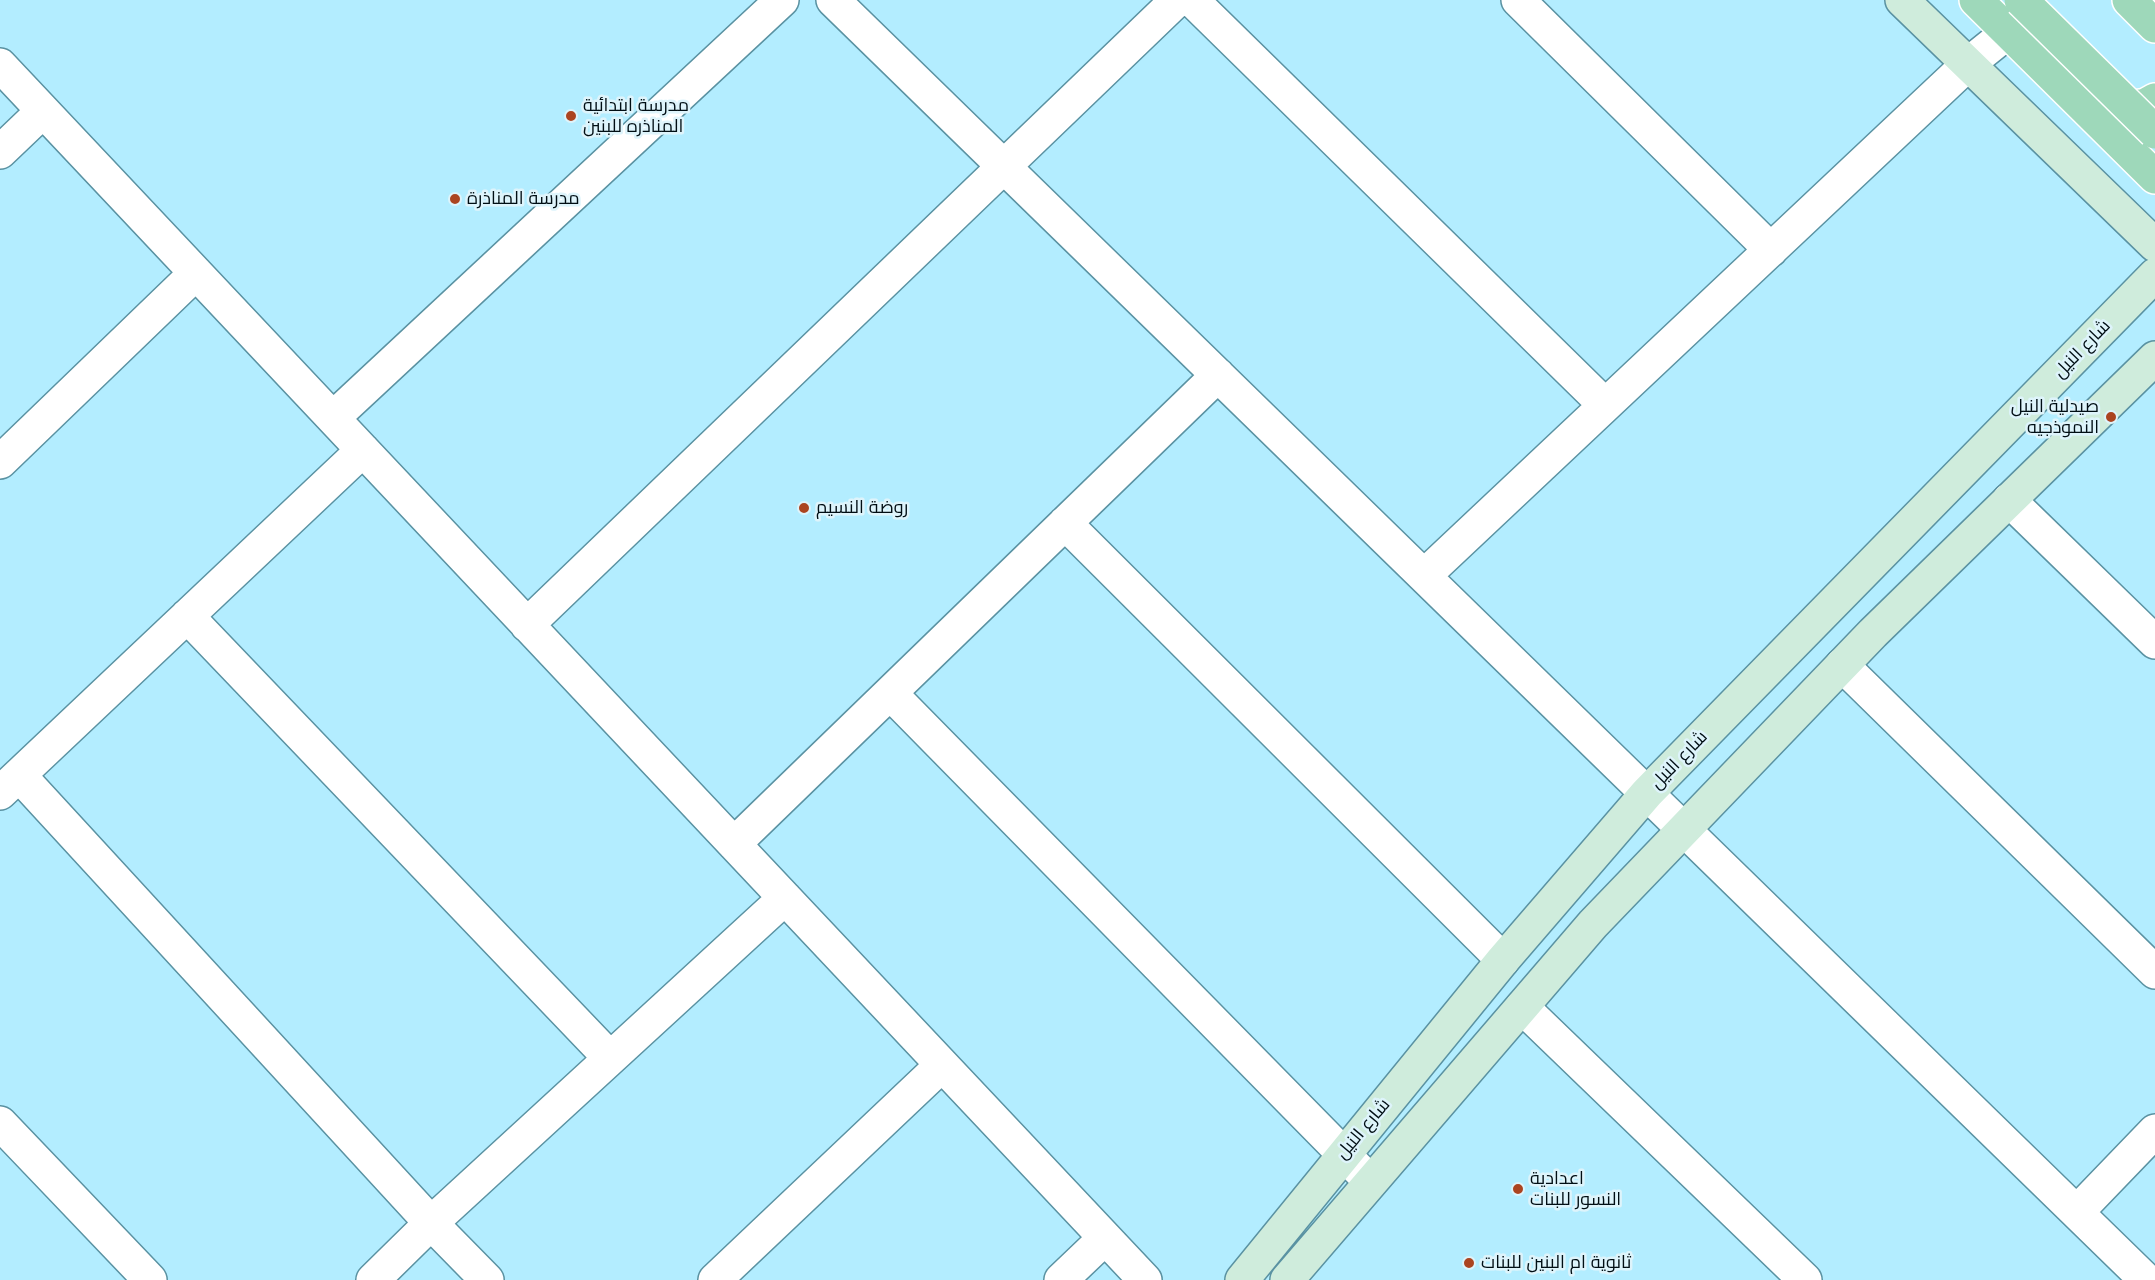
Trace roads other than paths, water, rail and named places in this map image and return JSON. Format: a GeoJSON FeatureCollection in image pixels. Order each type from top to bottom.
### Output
{"type":"FeatureCollection","features":[{"type":"Feature","properties":{"kind":"main road"},"geometry":{"type":"LineString","coordinates":[[1902,0],[2155,245]]}},
{"type":"Feature","properties":{"kind":"main road"},"geometry":{"type":"LineString","coordinates":[[1976,0],[2155,177]]}},
{"type":"Feature","properties":{"kind":"main road"},"geometry":{"type":"LineString","coordinates":[[2020,0],[2155,132]]}},
{"type":"Feature","properties":{"kind":"main road"},"geometry":{"type":"LineString","coordinates":[[2129,0],[2155,26]]}},
{"type":"Feature","properties":{"kind":"main road"},"geometry":{"type":"LineString","coordinates":[[2037,61],[2091,100],[2120,110],[2146,105],[2155,100]]}},
{"type":"Feature","properties":{"kind":"main road","name":"شارع النيل"},"geometry":{"type":"LineString","coordinates":[[1242,1280],[1503,960],[1647,794],[2155,275]]}},
{"type":"Feature","properties":{"kind":"main road"},"geometry":{"type":"LineString","coordinates":[[1287,1280],[1593,924],[1842,665],[2155,358]]}},
{"type":"Feature","properties":{"kind":"street"},"geometry":{"type":"LineString","coordinates":[[333,418],[782,0]]}},
{"type":"Feature","properties":{"kind":"street"},"geometry":{"type":"LineString","coordinates":[[527,625],[1177,0]]}},
{"type":"Feature","properties":{"kind":"street"},"geometry":{"type":"LineString","coordinates":[[1192,0],[1605,405]]}},
{"type":"Feature","properties":{"kind":"street"},"geometry":{"type":"LineString","coordinates":[[1518,0],[1771,250]]}},
{"type":"Feature","properties":{"kind":"street"},"geometry":{"type":"LineString","coordinates":[[838,2],[1683,831],[2146,1280]]}},
{"type":"Feature","properties":{"kind":"street"},"geometry":{"type":"LineString","coordinates":[[1424,576],[1967,65],[2008,32]]}},
{"type":"Feature","properties":{"kind":"street"},"geometry":{"type":"LineString","coordinates":[[0,65],[1144,1280]]}},
{"type":"Feature","properties":{"kind":"street"},"geometry":{"type":"LineString","coordinates":[[0,152],[43,111]]}},
{"type":"Feature","properties":{"kind":"street"},"geometry":{"type":"LineString","coordinates":[[0,462],[196,273]]}},
{"type":"Feature","properties":{"kind":"street"},"geometry":{"type":"LineString","coordinates":[[734,844],[1218,375]]}},
{"type":"Feature","properties":{"kind":"street"},"geometry":{"type":"LineString","coordinates":[[363,450],[9,784],[486,1280]]}},
{"type":"Feature","properties":{"kind":"street"},"geometry":{"type":"LineString","coordinates":[[2009,500],[2155,642]]}},
{"type":"Feature","properties":{"kind":"street"},"geometry":{"type":"LineString","coordinates":[[1065,523],[1503,960]]}},
{"type":"Feature","properties":{"kind":"street"},"geometry":{"type":"LineString","coordinates":[[187,616],[610,1058]]}},
{"type":"Feature","properties":{"kind":"street"},"geometry":{"type":"LineString","coordinates":[[1842,665],[2155,972]]}},
{"type":"Feature","properties":{"kind":"street"},"geometry":{"type":"LineString","coordinates":[[890,693],[1370,1182]]}},
{"type":"Feature","properties":{"kind":"street"},"geometry":{"type":"LineString","coordinates":[[373,1280],[430,1223],[785,898]]}},
{"type":"Feature","properties":{"kind":"street"},"geometry":{"type":"LineString","coordinates":[[1522,1006],[1805,1280]]}},
{"type":"Feature","properties":{"kind":"street"},"geometry":{"type":"LineString","coordinates":[[715,1280],[942,1065]]}},
{"type":"Feature","properties":{"kind":"street"},"geometry":{"type":"LineString","coordinates":[[0,1123],[150,1280]]}},
{"type":"Feature","properties":{"kind":"street"},"geometry":{"type":"LineString","coordinates":[[2077,1212],[2155,1131]]}},
{"type":"Feature","properties":{"kind":"street"},"geometry":{"type":"LineString","coordinates":[[1061,1280],[1105,1238]]}},
{"type":"Feature","properties":{"kind":"place","name":"مدرسة ابتدائية المناذره للبنين"},"geometry":{"type":"Point","coordinates":[571,116]}},
{"type":"Feature","properties":{"kind":"place","name":"مدرسة المناذرة"},"geometry":{"type":"Point","coordinates":[455,199]}},
{"type":"Feature","properties":{"kind":"place","name":"صيدلية النيل النموذجيه"},"geometry":{"type":"Point","coordinates":[2111,417]}},
{"type":"Feature","properties":{"kind":"place","name":"روضة النسيم"},"geometry":{"type":"Point","coordinates":[804,508]}},
{"type":"Feature","properties":{"kind":"place","name":"اعدادية النسور للبنات"},"geometry":{"type":"Point","coordinates":[1518,1189]}},
{"type":"Feature","properties":{"kind":"place","name":"ثانوية ام البنين للبنات"},"geometry":{"type":"Point","coordinates":[1469,1263]}}]}
